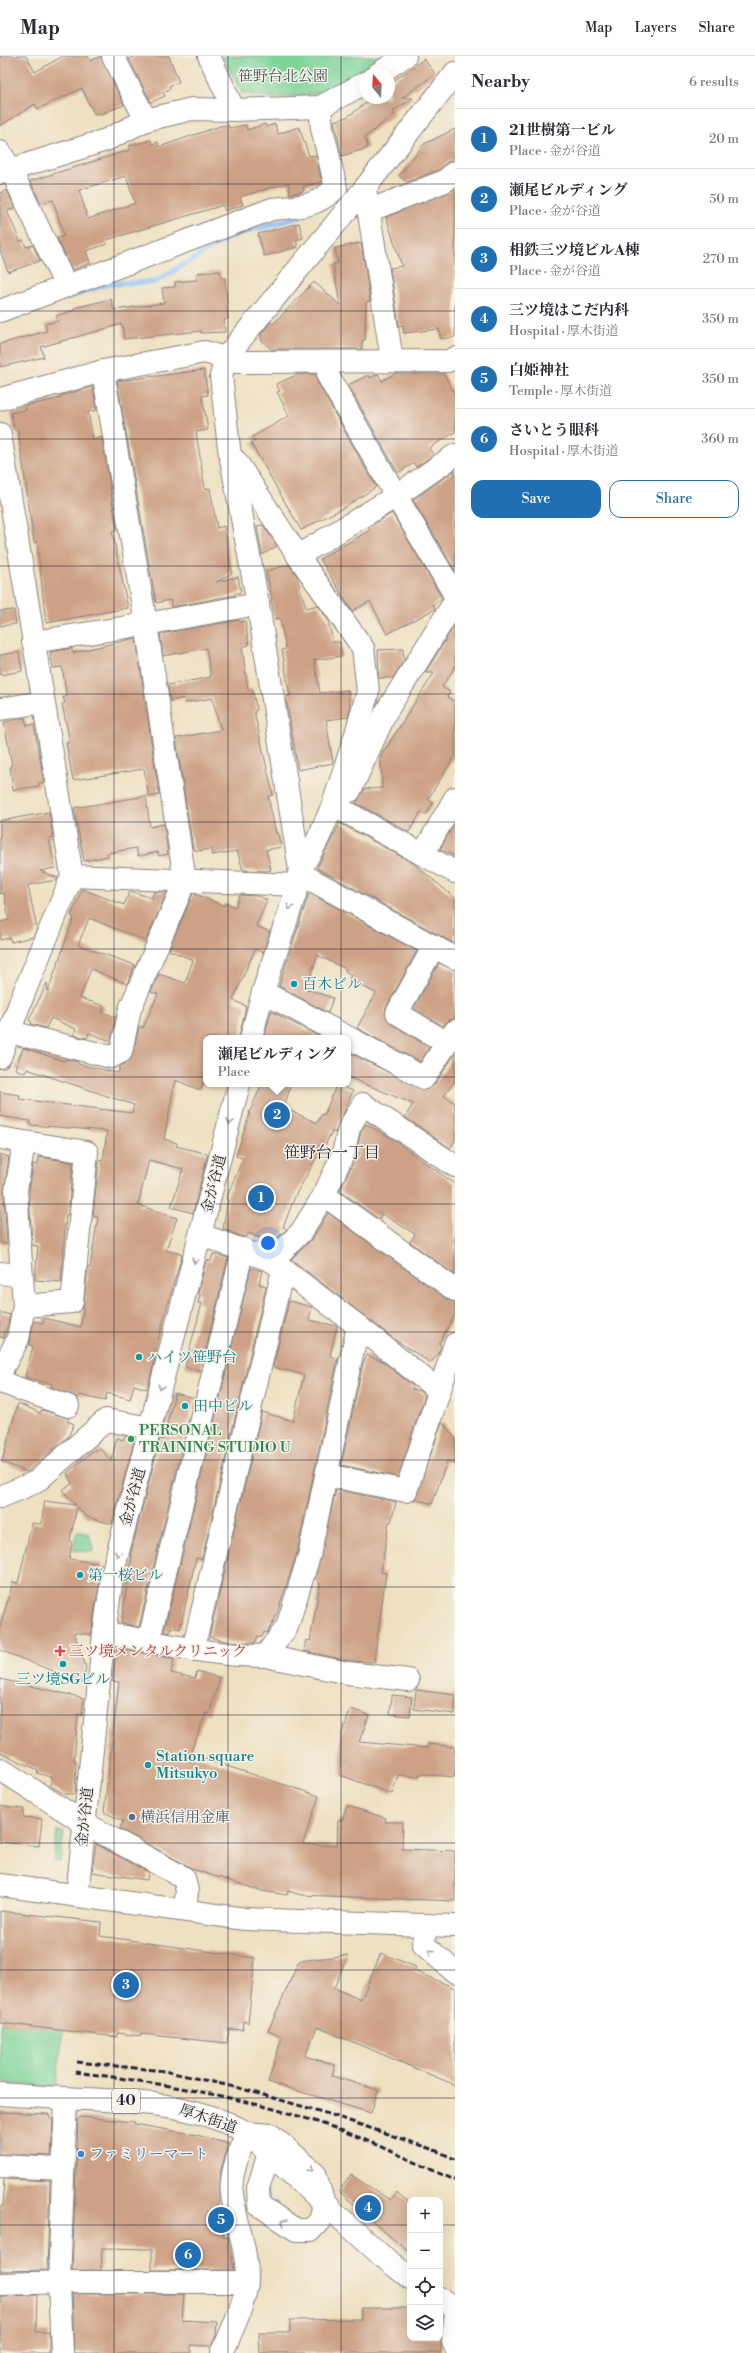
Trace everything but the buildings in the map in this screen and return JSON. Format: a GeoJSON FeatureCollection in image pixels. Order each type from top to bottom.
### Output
{"type":"FeatureCollection","features":[{"type":"Feature","properties":{"kind":"street"},"geometry":{"type":"LineString","coordinates":[[114,56],[146,120]]}},
{"type":"Feature","properties":{"kind":"street"},"geometry":{"type":"LineString","coordinates":[[209,56],[234,110]]}},
{"type":"Feature","properties":{"kind":"street"},"geometry":{"type":"LineString","coordinates":[[387,68],[405,56]]}},
{"type":"Feature","properties":{"kind":"street"},"geometry":{"type":"LineString","coordinates":[[299,876],[258,604],[230,452],[220,376],[226,357],[363,200],[455,73]]}},
{"type":"Feature","properties":{"kind":"street"},"geometry":{"type":"LineString","coordinates":[[66,286],[3,164],[106,140],[146,120],[192,109],[234,110],[320,107],[359,86]]}},
{"type":"Feature","properties":{"kind":"street"},"geometry":{"type":"LineString","coordinates":[[320,107],[322,128],[336,188]]}},
{"type":"Feature","properties":{"kind":"street"},"geometry":{"type":"LineString","coordinates":[[336,188],[363,200],[445,181],[455,172]]}},
{"type":"Feature","properties":{"kind":"street"},"geometry":{"type":"LineString","coordinates":[[0,311],[272,209],[308,205],[323,200],[336,188]]}},
{"type":"Feature","properties":{"kind":"street"},"geometry":{"type":"LineString","coordinates":[[363,200],[392,360]]}},
{"type":"Feature","properties":{"kind":"street"},"geometry":{"type":"LineString","coordinates":[[0,399],[103,371],[205,352],[226,357],[237,362],[392,360],[448,361],[455,358]]}},
{"type":"Feature","properties":{"kind":"street"},"geometry":{"type":"LineString","coordinates":[[10,1032],[111,1057],[121,1052],[130,1009],[185,881],[146,624],[103,371]]}},
{"type":"Feature","properties":{"kind":"street"},"geometry":{"type":"LineString","coordinates":[[328,376],[396,496],[455,595]]}},
{"type":"Feature","properties":{"kind":"street"},"geometry":{"type":"LineString","coordinates":[[0,434],[72,876],[23,995],[0,1057]]}},
{"type":"Feature","properties":{"kind":"street"},"geometry":{"type":"LineString","coordinates":[[230,452],[298,556],[362,648],[368,691],[337,807]]}},
{"type":"Feature","properties":{"kind":"street"},"geometry":{"type":"LineString","coordinates":[[298,556],[396,496],[455,455]]}},
{"type":"Feature","properties":{"kind":"street"},"geometry":{"type":"LineString","coordinates":[[252,1035],[263,992],[299,876],[337,807],[386,712],[455,601]]}},
{"type":"Feature","properties":{"kind":"street"},"geometry":{"type":"LineString","coordinates":[[33,642],[258,604]]}},
{"type":"Feature","properties":{"kind":"street"},"geometry":{"type":"LineString","coordinates":[[0,709],[43,702]]}},
{"type":"Feature","properties":{"kind":"street"},"geometry":{"type":"LineString","coordinates":[[423,854],[455,798]]}},
{"type":"Feature","properties":{"kind":"street"},"geometry":{"type":"LineString","coordinates":[[337,807],[455,872]]}},
{"type":"Feature","properties":{"kind":"street"},"geometry":{"type":"LineString","coordinates":[[72,876],[185,881],[299,876],[455,958]]}},
{"type":"Feature","properties":{"kind":"street"},"geometry":{"type":"LineString","coordinates":[[351,1039],[424,1078],[451,1037],[397,1013],[434,946]]}},
{"type":"Feature","properties":{"kind":"street"},"geometry":{"type":"LineString","coordinates":[[263,992],[344,1035]]}},
{"type":"Feature","properties":{"kind":"street","name":"金が谷道"},"geometry":{"type":"LineString","coordinates":[[77,1896],[104,1633],[113,1571],[202,1235],[238,1087]]}},
{"type":"Feature","properties":{"kind":"street"},"geometry":{"type":"LineString","coordinates":[[193,1650],[278,1266],[324,1195],[343,1154],[349,1128],[363,1104],[454,1163]]}},
{"type":"Feature","properties":{"kind":"street"},"geometry":{"type":"LineString","coordinates":[[0,1138],[86,1152],[72,1302],[24,1306]]}},
{"type":"Feature","properties":{"kind":"street"},"geometry":{"type":"LineString","coordinates":[[24,1143],[16,1190],[11,1275],[24,1306],[18,1339],[4,1367],[0,1381],[68,1406]]}},
{"type":"Feature","properties":{"kind":"street"},"geometry":{"type":"LineString","coordinates":[[324,1195],[455,1290]]}},
{"type":"Feature","properties":{"kind":"street"},"geometry":{"type":"LineString","coordinates":[[202,1235],[243,1249],[278,1266],[358,1326],[438,1390]]}},
{"type":"Feature","properties":{"kind":"street"},"geometry":{"type":"LineString","coordinates":[[149,1640],[243,1249]]}},
{"type":"Feature","properties":{"kind":"street"},"geometry":{"type":"LineString","coordinates":[[265,1656],[287,1627],[309,1556],[358,1326]]}},
{"type":"Feature","properties":{"kind":"street"},"geometry":{"type":"LineString","coordinates":[[327,1475],[406,1491],[438,1390],[455,1344]]}},
{"type":"Feature","properties":{"kind":"street"},"geometry":{"type":"LineString","coordinates":[[0,1497],[36,1482],[106,1420],[151,1428]]}},
{"type":"Feature","properties":{"kind":"street"},"geometry":{"type":"LineString","coordinates":[[104,1633],[149,1640],[193,1650],[239,1656],[265,1656],[348,1673],[408,1680]]}},
{"type":"Feature","properties":{"kind":"street"},"geometry":{"type":"LineString","coordinates":[[0,1769],[84,1823],[184,1878],[188,1891],[185,1909]]}},
{"type":"Feature","properties":{"kind":"street"},"geometry":{"type":"LineString","coordinates":[[0,1885],[245,1918],[455,1926]]}},
{"type":"Feature","properties":{"kind":"street"},"geometry":{"type":"LineString","coordinates":[[425,1925],[424,1945],[455,1972]]}},
{"type":"Feature","properties":{"kind":"street","name":"厚木街道"},"geometry":{"type":"LineString","coordinates":[[0,2094],[144,2102],[190,2110],[231,2124],[247,2133],[324,2204],[407,2275]]}},
{"type":"Feature","properties":{"kind":"street"},"geometry":{"type":"LineString","coordinates":[[62,2353],[59,2282],[62,2169],[66,2098]]}},
{"type":"Feature","properties":{"kind":"street"},"geometry":{"type":"LineString","coordinates":[[222,2353],[235,2323],[247,2282],[241,2233],[232,2193],[238,2152],[247,2133],[271,2134],[316,2173],[324,2204],[320,2220],[311,2230],[296,2230],[260,2205],[258,2188],[269,2153]]}},
{"type":"Feature","properties":{"kind":"street"},"geometry":{"type":"LineString","coordinates":[[0,2166],[62,2169]]}},
{"type":"Feature","properties":{"kind":"street"},"geometry":{"type":"LineString","coordinates":[[0,2284],[59,2282],[247,2282]]}},
{"type":"Feature","properties":{"kind":"street"},"geometry":{"type":"LineString","coordinates":[[443,2301],[455,2308]]}},
{"type":"Feature","properties":{"kind":"street"},"geometry":{"type":"LineString","coordinates":[[455,2319],[453,2342],[455,2346]]}},
{"type":"Feature","properties":{"kind":"green space","name":"笹野台北公園"},"geometry":{"type":"Polygon","coordinates":[[[222,56],[383,56],[364,68],[359,68],[359,71],[324,93],[272,98],[242,93],[222,56]]]}},
{"type":"Feature","properties":{"kind":"green space"},"geometry":{"type":"Polygon","coordinates":[[[77,1531],[89,1534],[94,1552],[73,1550],[77,1531]]]}},
{"type":"Feature","properties":{"kind":"green space"},"geometry":{"type":"Polygon","coordinates":[[[57,1831],[64,1832],[60,1862],[53,1861],[57,1831]]]}},
{"type":"Feature","properties":{"kind":"green space"},"geometry":{"type":"Polygon","coordinates":[[[0,2023],[63,2029],[56,2088],[0,2082],[0,2023]]]}},
{"type":"Feature","properties":{"kind":"waterway"},"geometry":{"type":"LineString","coordinates":[[71,296],[108,284],[155,282],[231,236],[301,216]]}},
{"type":"Feature","properties":{"kind":"railway"},"geometry":{"type":"LineString","coordinates":[[77,2062],[164,2071],[239,2088],[329,2114],[437,2151],[455,2159]]}},
{"type":"Feature","properties":{"kind":"railway"},"geometry":{"type":"LineString","coordinates":[[75,2072],[140,2081],[205,2093],[301,2117],[348,2133],[455,2180]]}},
{"type":"Feature","properties":{"kind":"place","name":"百木ビル"},"geometry":{"type":"Point","coordinates":[294,984]}},
{"type":"Feature","properties":{"kind":"place","name":"瀬尾ビルディング"},"geometry":{"type":"Point","coordinates":[277,1115]}},
{"type":"Feature","properties":{"kind":"place","name":"21世樹第一ビル"},"geometry":{"type":"Point","coordinates":[261,1198]}},
{"type":"Feature","properties":{"kind":"place","name":"ハイツ笹野台"},"geometry":{"type":"Point","coordinates":[139,1357]}},
{"type":"Feature","properties":{"kind":"place","name":"田中ビル"},"geometry":{"type":"Point","coordinates":[185,1406]}},
{"type":"Feature","properties":{"kind":"place","name":"PERSONAL TRAINING STUDIO U"},"geometry":{"type":"Point","coordinates":[131,1439]}},
{"type":"Feature","properties":{"kind":"place","name":"第一桜ビル"},"geometry":{"type":"Point","coordinates":[80,1575]}},
{"type":"Feature","properties":{"kind":"place","name":"三ツ境メンタルクリニック"},"geometry":{"type":"Point","coordinates":[60,1651]}},
{"type":"Feature","properties":{"kind":"place","name":"三ツ境SGビル"},"geometry":{"type":"Point","coordinates":[63,1664]}},
{"type":"Feature","properties":{"kind":"place","name":"Station square Mitsukyo"},"geometry":{"type":"Point","coordinates":[148,1765]}},
{"type":"Feature","properties":{"kind":"place","name":"横浜信用金庫"},"geometry":{"type":"Point","coordinates":[132,1817]}},
{"type":"Feature","properties":{"kind":"place","name":"相鉄三ツ境ビルA棟"},"geometry":{"type":"Point","coordinates":[126,1985]}},
{"type":"Feature","properties":{"kind":"place","name":"ファミリーマート"},"geometry":{"type":"Point","coordinates":[81,2154]}},
{"type":"Feature","properties":{"kind":"place","name":"三ツ境はこだ内科"},"geometry":{"type":"Point","coordinates":[368,2208]}},
{"type":"Feature","properties":{"kind":"place","name":"白姫神社"},"geometry":{"type":"Point","coordinates":[221,2220]}},
{"type":"Feature","properties":{"kind":"place","name":"さいとう眼科"},"geometry":{"type":"Point","coordinates":[188,2255]}},
{"type":"Feature","properties":{"kind":"district","name":"笹野台一丁目"},"geometry":{"type":"Point","coordinates":[332,1153]}}]}
